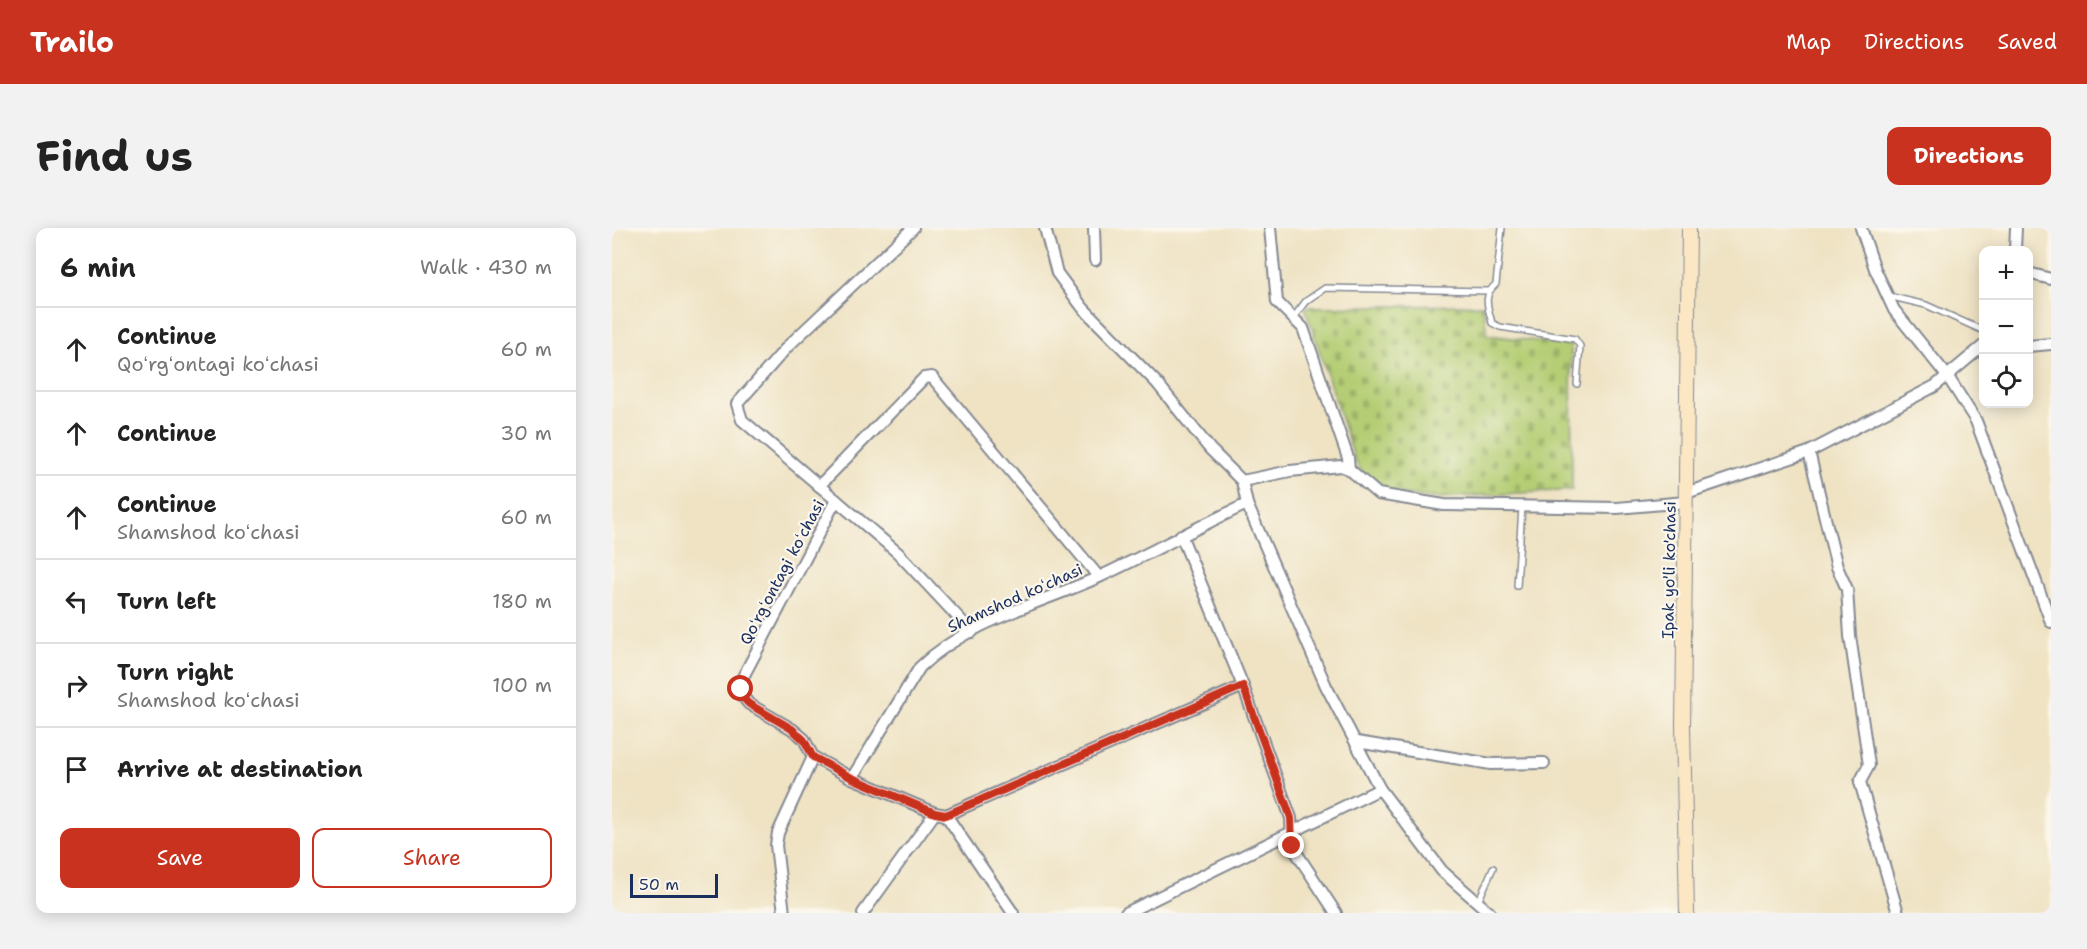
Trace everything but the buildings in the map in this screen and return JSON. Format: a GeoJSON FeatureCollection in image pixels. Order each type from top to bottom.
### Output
{"type":"FeatureCollection","features":[{"type":"Feature","properties":{"kind":"main road","name":"Ipak yo'li ko'chasi"},"geometry":{"type":"LineString","coordinates":[[1687,913],[1683,726],[1689,228]]}},
{"type":"Feature","properties":{"kind":"street","name":"Qoʻrgʻontagi koʻchasi"},"geometry":{"type":"LineString","coordinates":[[813,757],[804,740],[749,704],[742,697],[741,689],[743,677],[836,500],[742,420],[737,404],[788,346],[913,228]]}},
{"type":"Feature","properties":{"kind":"street"},"geometry":{"type":"LineString","coordinates":[[1045,228],[1057,273],[1083,308],[1157,382],[1210,449],[1242,481],[1247,504],[1326,686],[1380,789],[1442,871],[1490,913]]}},
{"type":"Feature","properties":{"kind":"street"},"geometry":{"type":"LineString","coordinates":[[1094,228],[1095,260]]}},
{"type":"Feature","properties":{"kind":"street"},"geometry":{"type":"LineString","coordinates":[[1270,228],[1277,302],[1303,328],[1349,469]]}},
{"type":"Feature","properties":{"kind":"street"},"geometry":{"type":"LineString","coordinates":[[1861,228],[1875,269],[1888,296],[1918,343],[1948,377],[1976,422],[2051,622]]}},
{"type":"Feature","properties":{"kind":"street"},"geometry":{"type":"LineString","coordinates":[[2015,246],[2016,228]]}},
{"type":"Feature","properties":{"kind":"street"},"geometry":{"type":"LineString","coordinates":[[2033,274],[2051,279]]}},
{"type":"Feature","properties":{"kind":"street"},"geometry":{"type":"LineString","coordinates":[[2033,346],[2051,344]]}},
{"type":"Feature","properties":{"kind":"street"},"geometry":{"type":"LineString","coordinates":[[1242,481],[1290,471],[1341,466],[1349,469],[1378,494],[1444,505],[1617,508],[1686,497],[1809,452],[1948,377],[1979,349]]}},
{"type":"Feature","properties":{"kind":"street"},"geometry":{"type":"LineString","coordinates":[[819,486],[924,378],[932,377],[1099,577]]}},
{"type":"Feature","properties":{"kind":"street"},"geometry":{"type":"LineString","coordinates":[[1809,452],[1837,567],[1847,589],[1850,636],[1869,765],[1860,782],[1898,913]]}},
{"type":"Feature","properties":{"kind":"street"},"geometry":{"type":"LineString","coordinates":[[836,500],[898,553],[972,632]]}},
{"type":"Feature","properties":{"kind":"street","name":"Shamshod koʻchasi"},"geometry":{"type":"LineString","coordinates":[[852,778],[920,667],[934,653],[972,632],[1099,577],[1247,504]]}},
{"type":"Feature","properties":{"kind":"street"},"geometry":{"type":"LineString","coordinates":[[1181,535],[1243,686],[1291,818],[1292,846],[1336,913]]}},
{"type":"Feature","properties":{"kind":"street"},"geometry":{"type":"LineString","coordinates":[[863,913],[941,814],[1243,686]]}},
{"type":"Feature","properties":{"kind":"street"},"geometry":{"type":"LineString","coordinates":[[1357,742],[1491,764],[1544,763]]}},
{"type":"Feature","properties":{"kind":"street"},"geometry":{"type":"LineString","coordinates":[[784,913],[776,845],[778,833],[813,757],[852,778],[941,814],[1012,913]]}},
{"type":"Feature","properties":{"kind":"street"},"geometry":{"type":"LineString","coordinates":[[1126,913],[1380,789]]}},
{"type":"Feature","properties":{"kind":"lane"},"geometry":{"type":"LineString","coordinates":[[1502,228],[1497,284],[1489,291],[1486,298],[1492,323],[1500,327],[1575,339],[1580,346],[1577,384]]}},
{"type":"Feature","properties":{"kind":"lane"},"geometry":{"type":"LineString","coordinates":[[1293,318],[1306,301],[1325,288],[1489,291]]}},
{"type":"Feature","properties":{"kind":"lane"},"geometry":{"type":"LineString","coordinates":[[1888,296],[1926,305],[1979,329]]}},
{"type":"Feature","properties":{"kind":"lane"},"geometry":{"type":"LineString","coordinates":[[1517,586],[1522,506]]}},
{"type":"Feature","properties":{"kind":"lane"},"geometry":{"type":"LineString","coordinates":[[1477,903],[1493,868]]}},
{"type":"Feature","properties":{"kind":"green space"},"geometry":{"type":"Polygon","coordinates":[[[1483,305],[1487,335],[1571,345],[1572,490],[1435,498],[1382,491],[1369,483],[1355,461],[1305,307],[1483,305]]]}},
{"type":"Feature","properties":{"kind":"route"},"geometry":{"type":"LineString","coordinates":[[741,689],[742,697],[749,704],[792,729],[804,740],[813,757],[852,778],[935,813],[946,815],[1243,686],[1291,818],[1292,846]]}}]}
